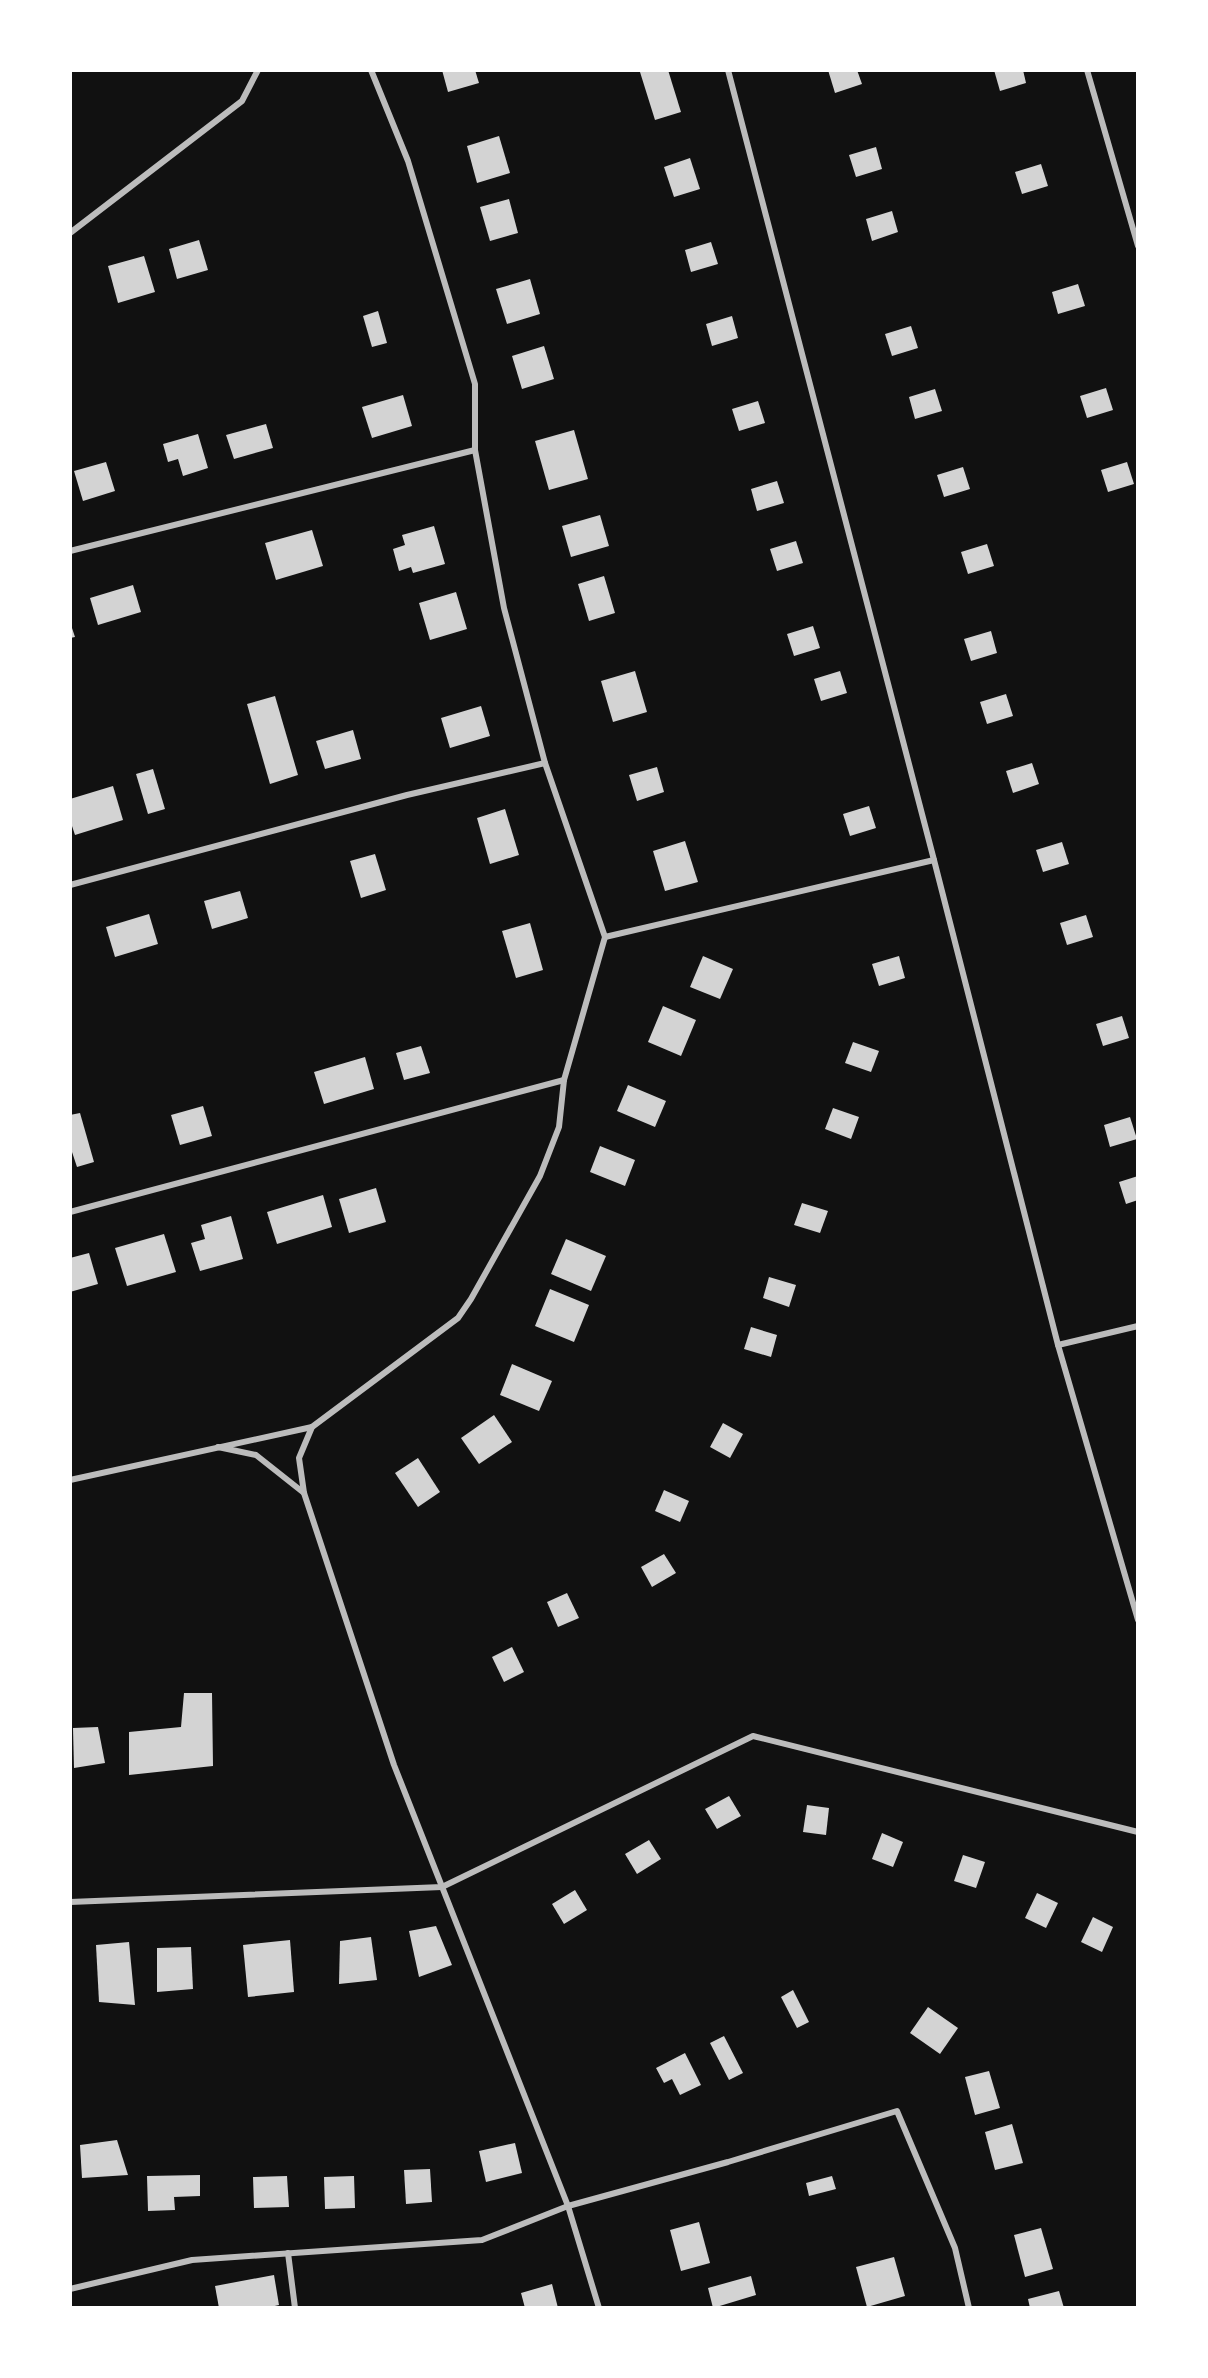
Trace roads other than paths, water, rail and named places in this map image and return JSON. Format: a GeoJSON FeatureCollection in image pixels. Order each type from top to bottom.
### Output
{"type":"FeatureCollection","features":[{"type":"Feature","properties":{"kind":"street"},"geometry":{"type":"LineString","coordinates":[[70,233],[242,101],[258,70]]}},
{"type":"Feature","properties":{"kind":"street"},"geometry":{"type":"LineString","coordinates":[[70,1480],[312,1427],[458,1318],[540,1176],[559,1127],[564,1080],[605,937],[545,762],[504,608],[475,450],[475,384],[408,161],[371,70]]}},
{"type":"Feature","properties":{"kind":"street"},"geometry":{"type":"LineString","coordinates":[[728,70],[1058,1345],[1137,1620]]}},
{"type":"Feature","properties":{"kind":"street"},"geometry":{"type":"LineString","coordinates":[[1087,70],[1137,246]]}},
{"type":"Feature","properties":{"kind":"street"},"geometry":{"type":"LineString","coordinates":[[70,551],[475,450]]}},
{"type":"Feature","properties":{"kind":"street"},"geometry":{"type":"LineString","coordinates":[[70,885],[407,795],[545,762]]}},
{"type":"Feature","properties":{"kind":"street"},"geometry":{"type":"LineString","coordinates":[[605,937],[934,860]]}},
{"type":"Feature","properties":{"kind":"street"},"geometry":{"type":"LineString","coordinates":[[70,1212],[564,1080]]}},
{"type":"Feature","properties":{"kind":"street"},"geometry":{"type":"LineString","coordinates":[[1058,1345],[1137,1326]]}},
{"type":"Feature","properties":{"kind":"street"},"geometry":{"type":"LineString","coordinates":[[312,1427],[299,1458],[304,1493],[394,1765],[568,2206],[599,2307]]}},
{"type":"Feature","properties":{"kind":"street"},"geometry":{"type":"LineString","coordinates":[[215,1447],[256,1455],[304,1493]]}},
{"type":"Feature","properties":{"kind":"street"},"geometry":{"type":"LineString","coordinates":[[70,1902],[442,1887],[753,1736],[1137,1832]]}},
{"type":"Feature","properties":{"kind":"street"},"geometry":{"type":"LineString","coordinates":[[70,2289],[192,2260],[482,2240],[568,2206],[728,2163],[897,2111],[955,2248],[969,2307]]}},
{"type":"Feature","properties":{"kind":"street"},"geometry":{"type":"LineString","coordinates":[[288,2253],[295,2307]]}}]}
